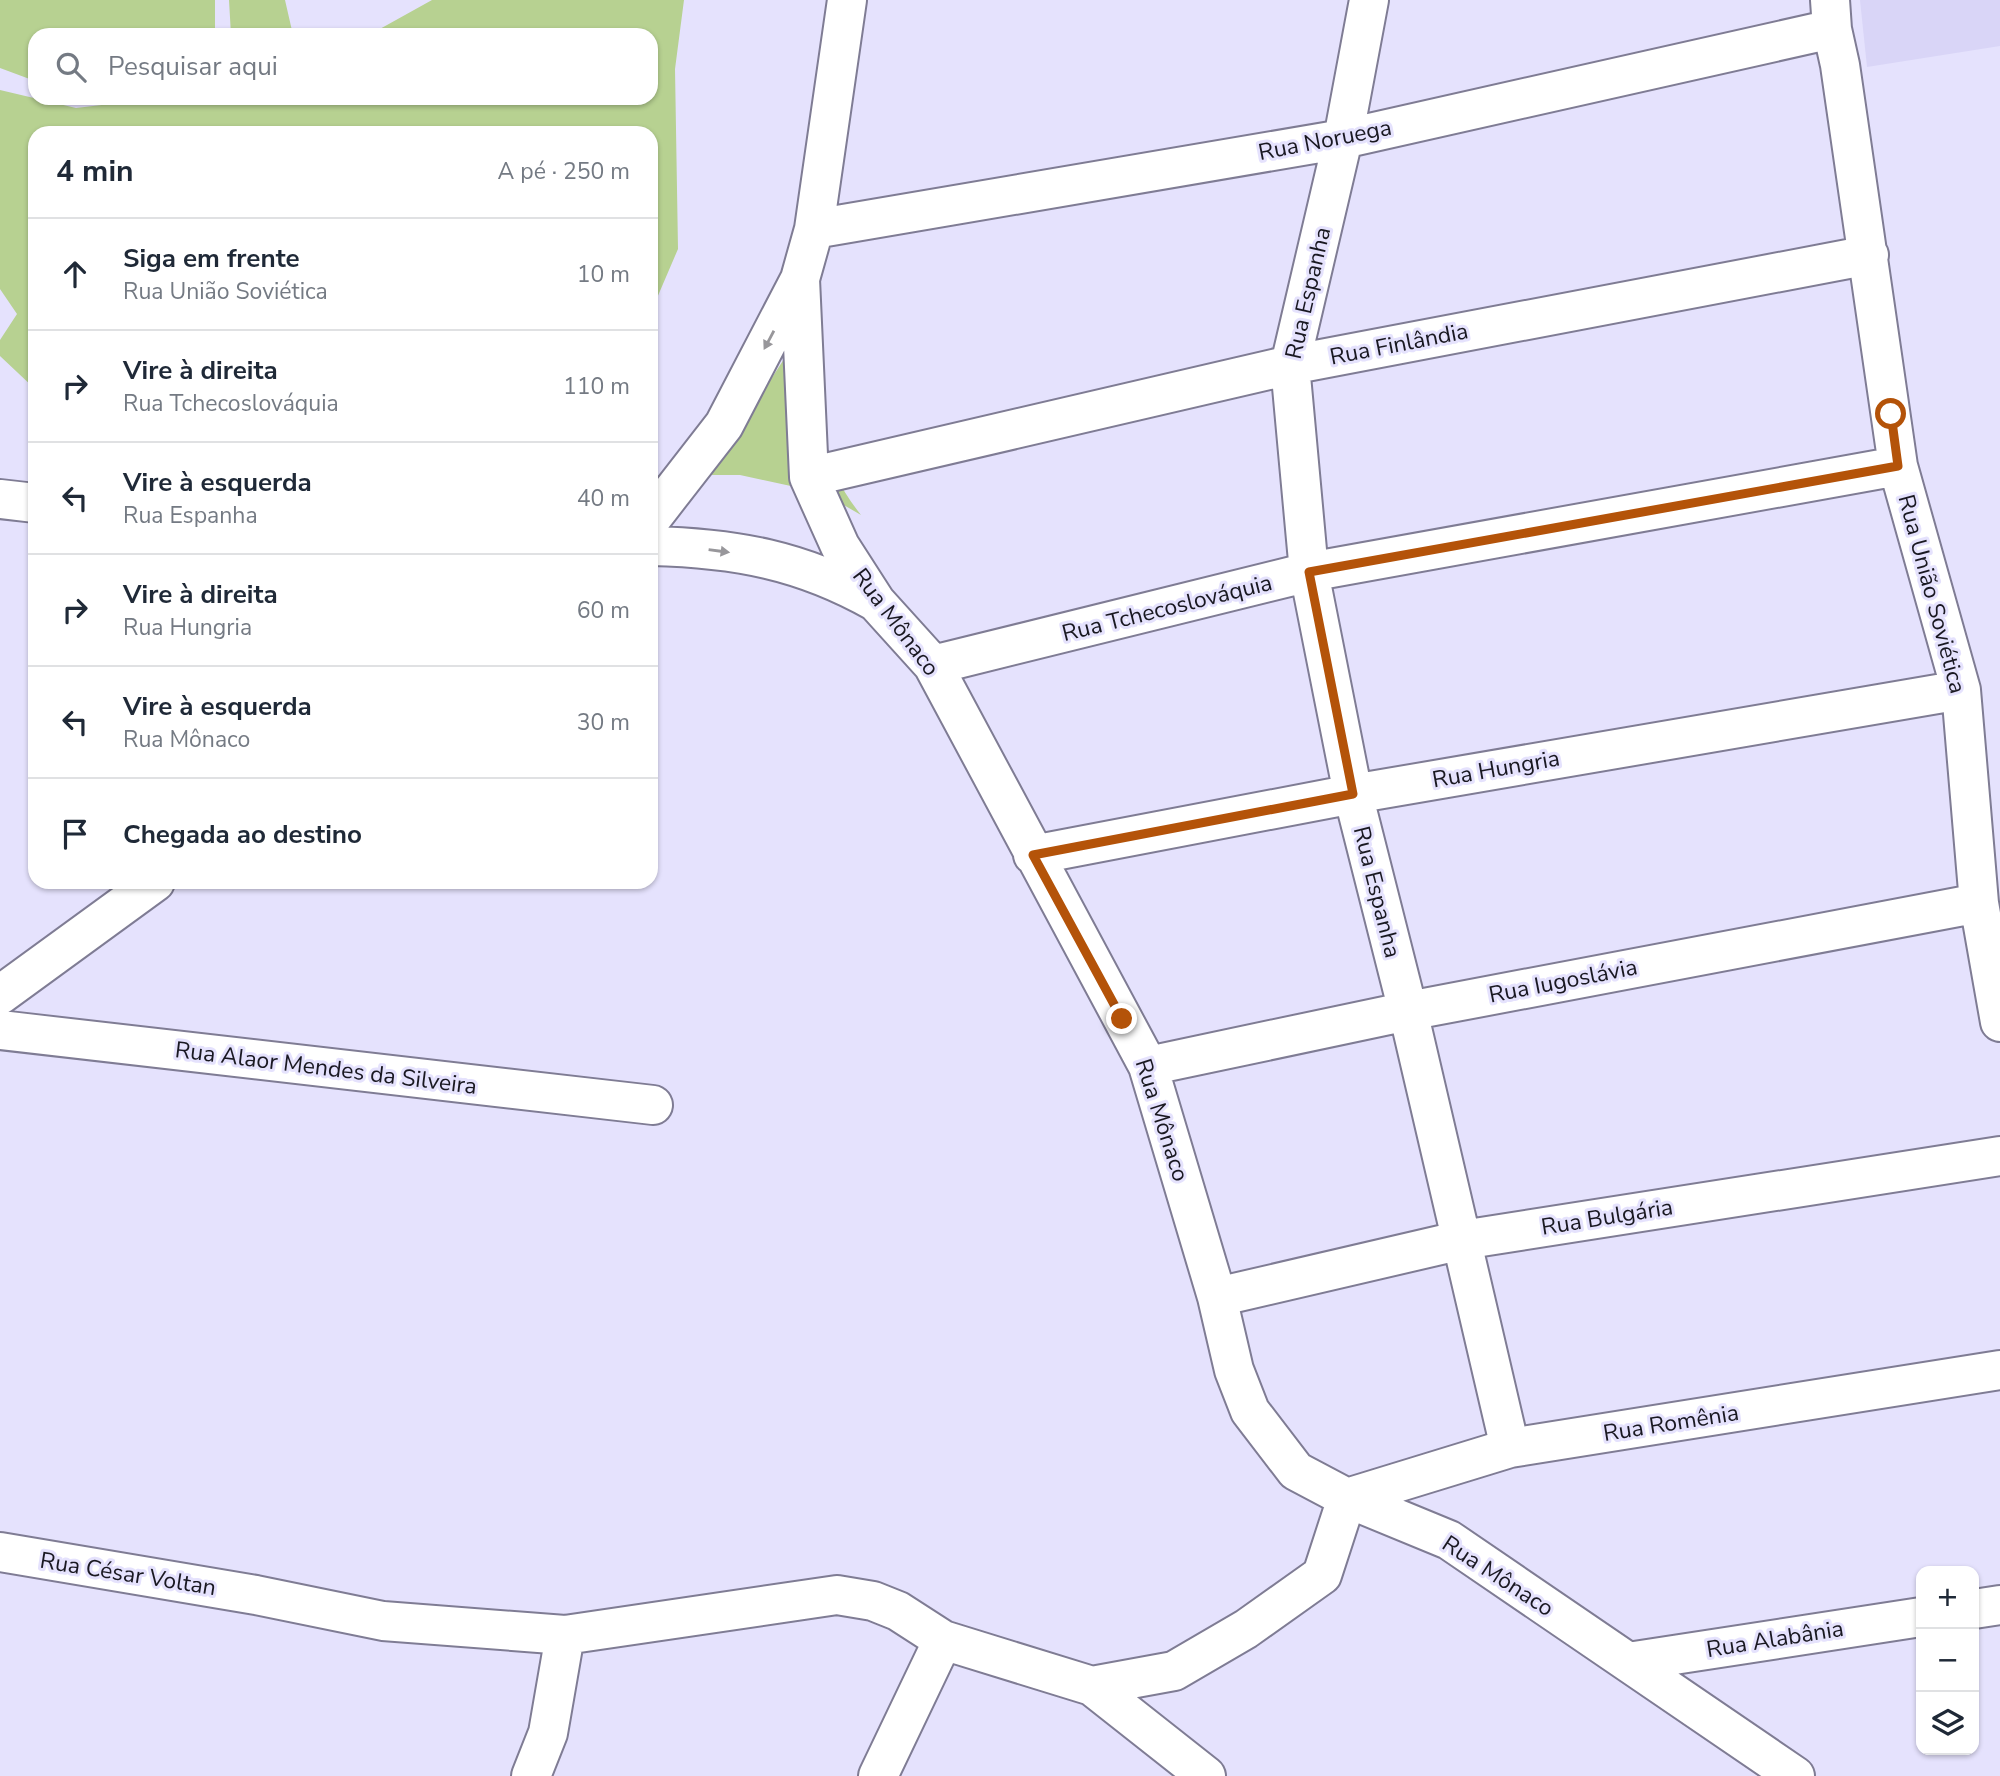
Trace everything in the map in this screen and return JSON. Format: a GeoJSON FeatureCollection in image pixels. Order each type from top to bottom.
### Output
{"type":"FeatureCollection","features":[{"type":"Feature","properties":{"kind":"street","name":"Rua Mônaco"},"geometry":{"type":"LineString","coordinates":[[847,0],[814,229],[800,279],[809,477],[840,546],[876,602],[933,665],[1148,1066],[1217,1297],[1234,1370],[1250,1411],[1296,1471],[1347,1498],[1449,1541],[1795,1776]]}},
{"type":"Feature","properties":{"kind":"street","name":"Rua Espanha"},"geometry":{"type":"LineString","coordinates":[[1369,0],[1343,139],[1290,365],[1309,572],[1353,794],[1408,1011],[1510,1448]]}},
{"type":"Feature","properties":{"kind":"street","name":"Rua Noruega"},"geometry":{"type":"LineString","coordinates":[[814,229],[1343,139],[1831,14]]}},
{"type":"Feature","properties":{"kind":"street","name":"Rua União Soviética"},"geometry":{"type":"LineString","coordinates":[[1831,14],[1898,466],[1961,690],[1979,903],[2000,1022]]}},
{"type":"Feature","properties":{"kind":"street","name":"Rua Finlândia"},"geometry":{"type":"LineString","coordinates":[[809,477],[1290,365],[1868,255]]}},
{"type":"Feature","properties":{"kind":"street"},"geometry":{"type":"LineString","coordinates":[[658,510],[724,425],[800,279]]}},
{"type":"Feature","properties":{"kind":"street","name":"Rua Tchecoslováquia"},"geometry":{"type":"LineString","coordinates":[[933,665],[1309,572],[1898,466]]}},
{"type":"Feature","properties":{"kind":"street"},"geometry":{"type":"LineString","coordinates":[[0,499],[28,502]]}},
{"type":"Feature","properties":{"kind":"street"},"geometry":{"type":"LineString","coordinates":[[658,545],[785,561],[844,584],[876,602]]}},
{"type":"Feature","properties":{"kind":"street","name":"Rua Hungria"},"geometry":{"type":"LineString","coordinates":[[1033,855],[1353,794],[1961,690]]}},
{"type":"Feature","properties":{"kind":"street"},"geometry":{"type":"LineString","coordinates":[[0,995],[145,889]]}},
{"type":"Feature","properties":{"kind":"street","name":"Rua Iugoslávia"},"geometry":{"type":"LineString","coordinates":[[1148,1066],[1408,1011],[1979,903]]}},
{"type":"Feature","properties":{"kind":"street","name":"Rua Alaor Mendes da Silveira"},"geometry":{"type":"LineString","coordinates":[[0,1030],[653,1105]]}},
{"type":"Feature","properties":{"kind":"street","name":"Rua Bulgária"},"geometry":{"type":"LineString","coordinates":[[1217,1297],[1462,1240],[2000,1156]]}},
{"type":"Feature","properties":{"kind":"street","name":"Rua Romênia"},"geometry":{"type":"LineString","coordinates":[[1347,1498],[1510,1448],[2000,1370]]}},
{"type":"Feature","properties":{"kind":"street"},"geometry":{"type":"LineString","coordinates":[[1092,1686],[1174,1671],[1246,1629],[1322,1575],[1347,1498]]}},
{"type":"Feature","properties":{"kind":"street","name":"Rua César Voltan"},"geometry":{"type":"LineString","coordinates":[[0,1552],[256,1595],[383,1621],[565,1634],[837,1595],[873,1601],[898,1611],[943,1640],[1092,1686]]}},
{"type":"Feature","properties":{"kind":"street"},"geometry":{"type":"LineString","coordinates":[[1979,1608],[2000,1605]]}},
{"type":"Feature","properties":{"kind":"street","name":"Rua Alabânia"},"geometry":{"type":"LineString","coordinates":[[1628,1662],[1916,1618]]}},
{"type":"Feature","properties":{"kind":"street"},"geometry":{"type":"LineString","coordinates":[[531,1776],[548,1733],[565,1634]]}},
{"type":"Feature","properties":{"kind":"street"},"geometry":{"type":"LineString","coordinates":[[878,1776],[943,1640]]}},
{"type":"Feature","properties":{"kind":"street"},"geometry":{"type":"LineString","coordinates":[[1092,1686],[1206,1776]]}},
{"type":"Feature","properties":{"kind":"shaded area"},"geometry":{"type":"Polygon","coordinates":[[[1860,0],[2000,0],[2000,46],[1867,67],[1860,0]]]}},
{"type":"Feature","properties":{"kind":"green space"},"geometry":{"type":"Polygon","coordinates":[[[0,0],[215,0],[215,28],[28,28],[28,78],[0,68],[0,0]]]}},
{"type":"Feature","properties":{"kind":"green space"},"geometry":{"type":"Polygon","coordinates":[[[229,0],[285,0],[291,28],[231,28],[229,0]]]}},
{"type":"Feature","properties":{"kind":"green space"},"geometry":{"type":"Polygon","coordinates":[[[432,0],[684,0],[675,69],[678,249],[658,296],[658,126],[28,126],[28,382],[0,356],[0,340],[17,314],[0,289],[0,90],[28,97],[28,105],[63,105],[76,108],[102,105],[658,105],[658,28],[382,28],[432,0]]]}},
{"type":"Feature","properties":{"kind":"green space"},"geometry":{"type":"Polygon","coordinates":[[[786,356],[827,459],[861,515],[823,493],[740,475],[697,475],[732,439],[786,356]]]}},
{"type":"Feature","properties":{"kind":"route"},"geometry":{"type":"LineString","coordinates":[[1122,1019],[1033,855],[1353,794],[1309,572],[1898,466],[1891,414]]}}]}
